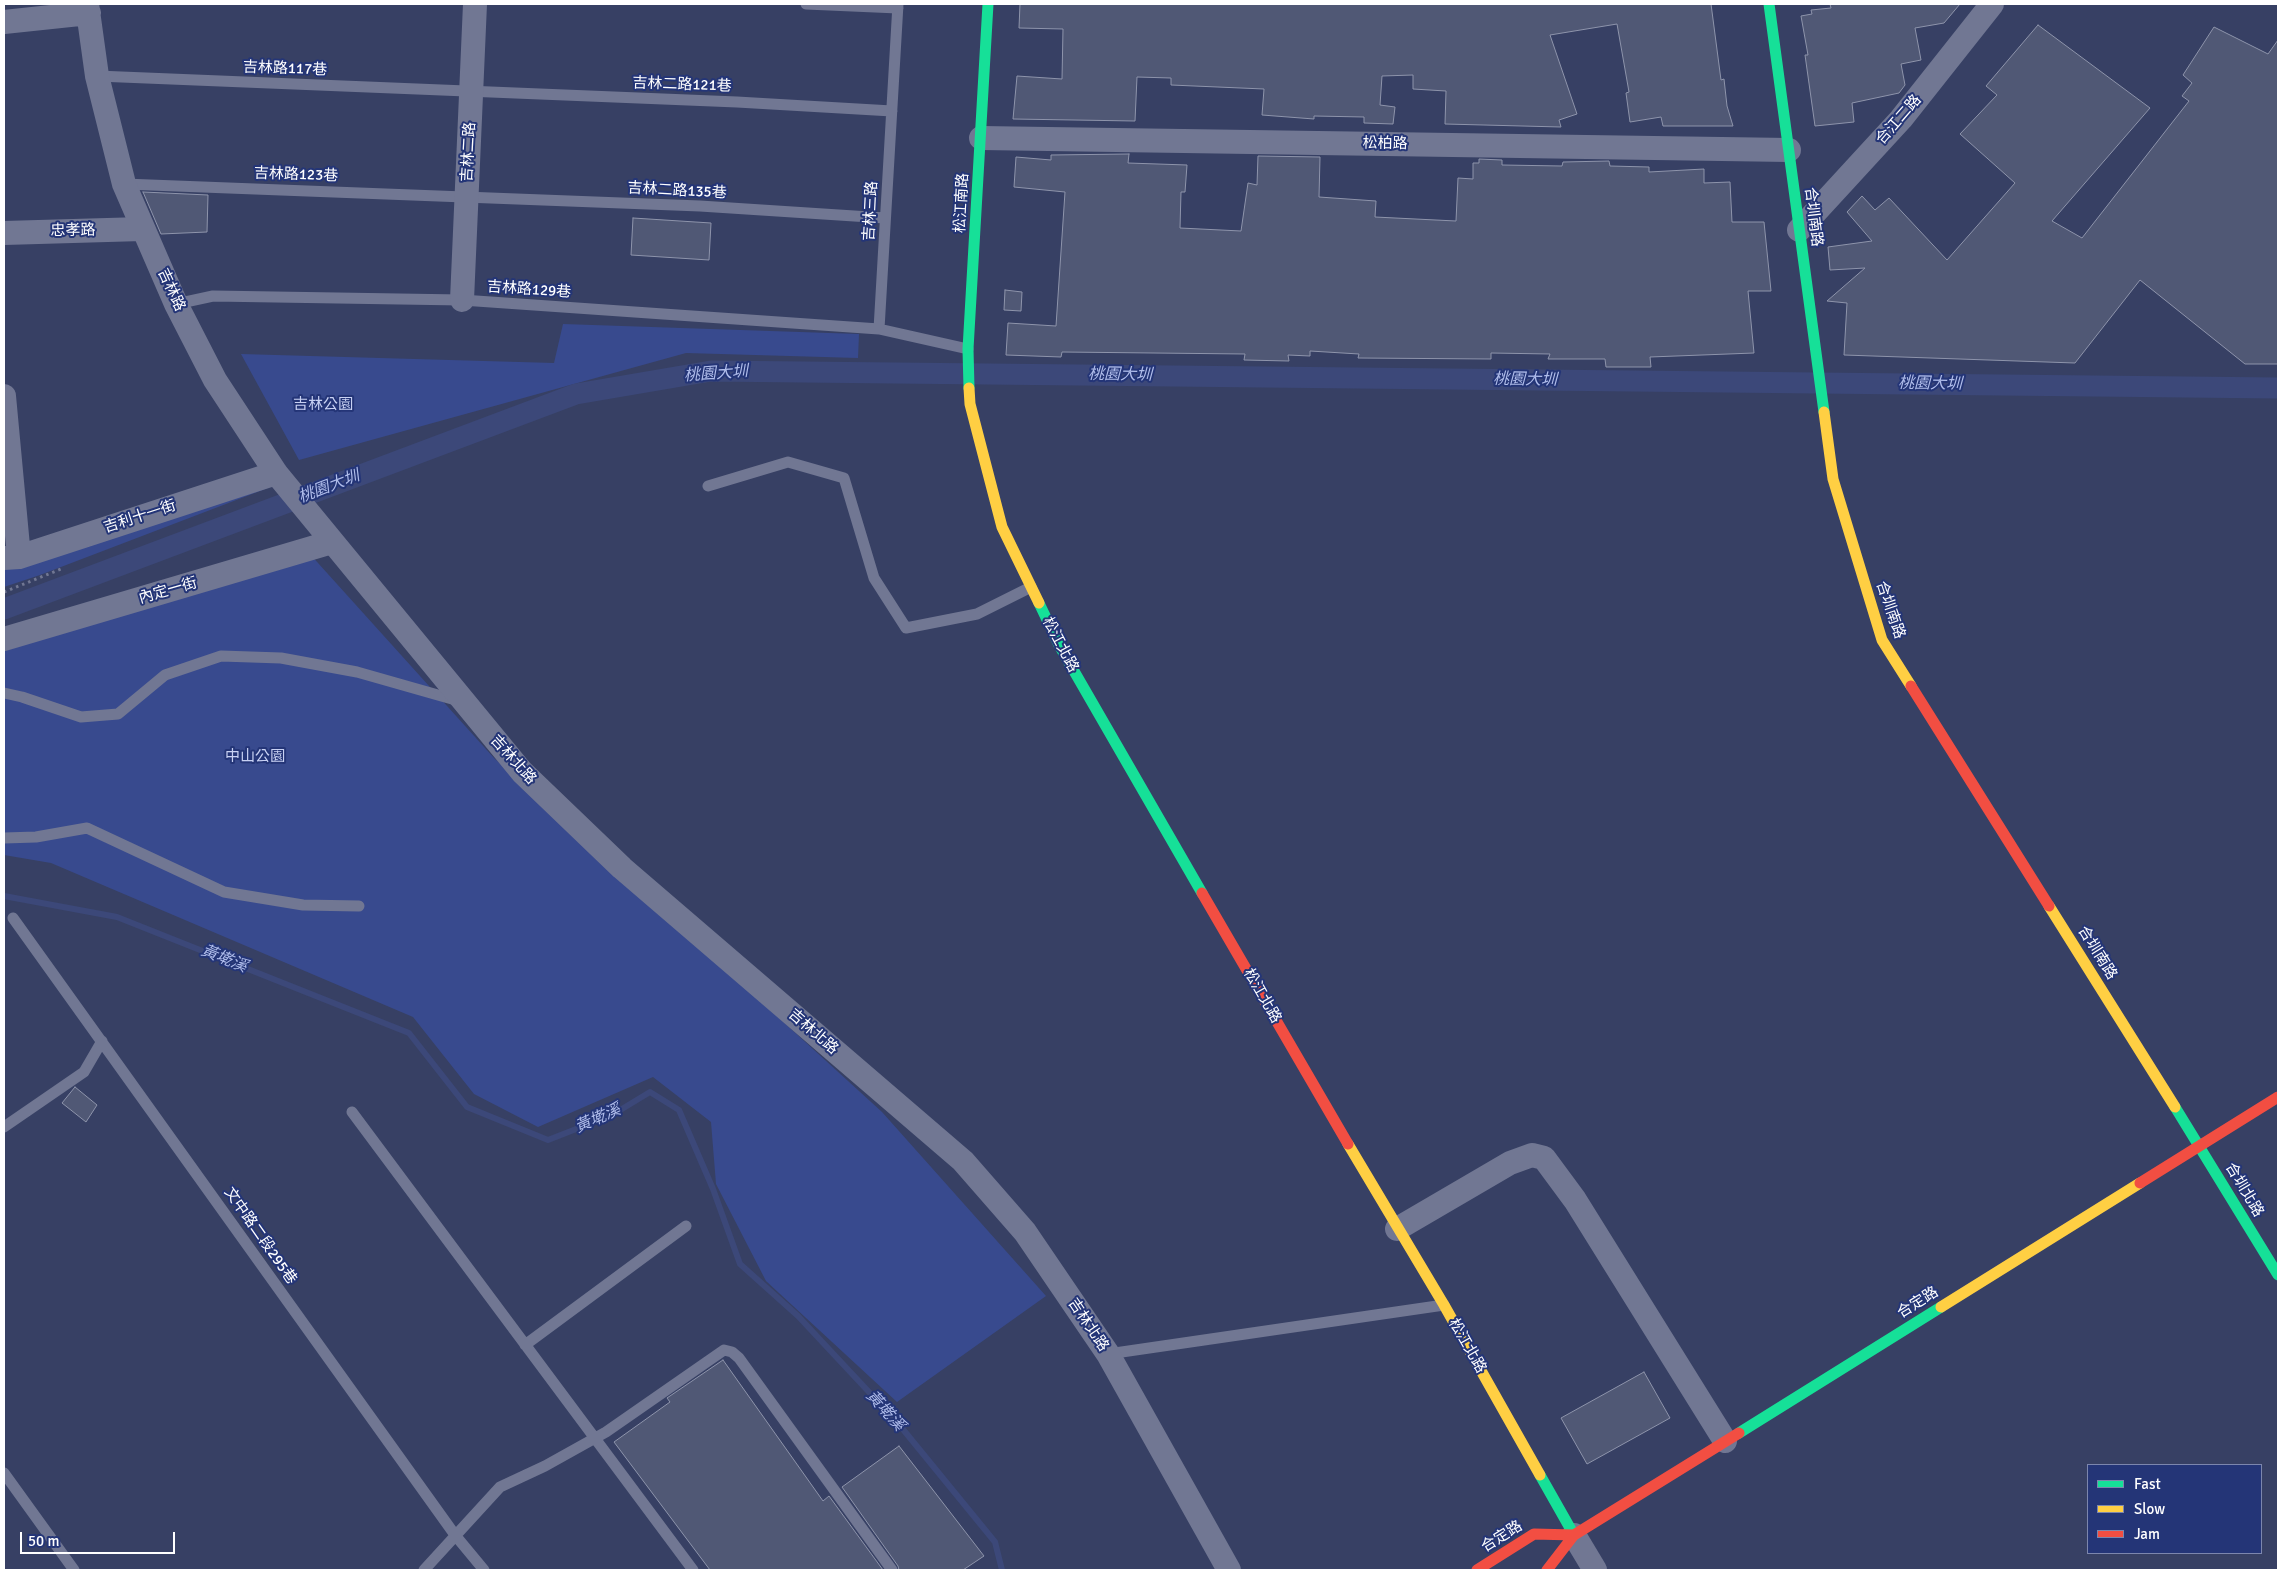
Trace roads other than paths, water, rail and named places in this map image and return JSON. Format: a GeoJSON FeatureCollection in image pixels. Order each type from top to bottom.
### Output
{"type":"FeatureCollection","features":[{"type":"Feature","properties":{"kind":"street","name":"吉林二路"},"geometry":{"type":"LineString","coordinates":[[462,300],[475,4]]}},
{"type":"Feature","properties":{"kind":"street","name":"松江南路"},"geometry":{"type":"LineString","coordinates":[[970,404],[969,354],[988,4]]}},
{"type":"Feature","properties":{"kind":"street","name":"合圳南路"},"geometry":{"type":"LineString","coordinates":[[1769,4],[1833,479],[1882,640],[2199,1145]]}},
{"type":"Feature","properties":{"kind":"street","name":"合江二路"},"geometry":{"type":"LineString","coordinates":[[1799,230],[1901,119],[1992,4]]}},
{"type":"Feature","properties":{"kind":"street"},"geometry":{"type":"LineString","coordinates":[[4,22],[88,9]]}},
{"type":"Feature","properties":{"kind":"street","name":"吉林路"},"geometry":{"type":"LineString","coordinates":[[88,9],[97,76],[124,184],[176,304],[215,380],[282,480],[332,542]]}},
{"type":"Feature","properties":{"kind":"street","name":"松柏路"},"geometry":{"type":"LineString","coordinates":[[981,138],[1789,150]]}},
{"type":"Feature","properties":{"kind":"street","name":"忠孝路"},"geometry":{"type":"LineString","coordinates":[[4,233],[142,229]]}},
{"type":"Feature","properties":{"kind":"street"},"geometry":{"type":"LineString","coordinates":[[4,396],[11,558]]}},
{"type":"Feature","properties":{"kind":"street","name":"松江北路"},"geometry":{"type":"LineString","coordinates":[[970,404],[1002,527],[1059,645],[1397,1229],[1444,1306],[1595,1570]]}},
{"type":"Feature","properties":{"kind":"street","name":"吉利十一街"},"geometry":{"type":"LineString","coordinates":[[11,558],[282,480]]}},
{"type":"Feature","properties":{"kind":"street","name":"內定一街"},"geometry":{"type":"LineString","coordinates":[[4,639],[332,542]]}},
{"type":"Feature","properties":{"kind":"street","name":"吉林北路"},"geometry":{"type":"LineString","coordinates":[[332,542],[522,772],[622,868],[963,1161],[1025,1232],[1108,1354],[1229,1570]]}},
{"type":"Feature","properties":{"kind":"street","name":"合定路"},"geometry":{"type":"LineString","coordinates":[[1548,1570],[1574,1535],[2278,1097]]}},
{"type":"Feature","properties":{"kind":"street","name":"合圳北路"},"geometry":{"type":"LineString","coordinates":[[2199,1145],[2278,1275]]}},
{"type":"Feature","properties":{"kind":"street"},"geometry":{"type":"LineString","coordinates":[[1397,1229],[1510,1163],[1532,1155],[1544,1158],[1575,1200],[1725,1441]]}},
{"type":"Feature","properties":{"kind":"street","name":"合定路"},"geometry":{"type":"LineString","coordinates":[[1477,1570],[1534,1534],[1574,1535]]}},
{"type":"Feature","properties":{"kind":"lane"},"geometry":{"type":"LineString","coordinates":[[806,4],[898,6]]}},
{"type":"Feature","properties":{"kind":"lane","name":"吉林三路"},"geometry":{"type":"LineString","coordinates":[[879,329],[898,6]]}},
{"type":"Feature","properties":{"kind":"lane","name":"吉林路117巷"},"geometry":{"type":"LineString","coordinates":[[97,76],[471,91]]}},
{"type":"Feature","properties":{"kind":"lane","name":"吉林二路121巷"},"geometry":{"type":"LineString","coordinates":[[471,91],[737,102],[892,111]]}},
{"type":"Feature","properties":{"kind":"lane","name":"吉林路123巷"},"geometry":{"type":"LineString","coordinates":[[124,184],[467,196]]}},
{"type":"Feature","properties":{"kind":"lane","name":"吉林二路135巷"},"geometry":{"type":"LineString","coordinates":[[467,196],[700,206],[885,218]]}},
{"type":"Feature","properties":{"kind":"lane","name":"吉林路129巷"},"geometry":{"type":"LineString","coordinates":[[176,304],[213,296],[462,300],[879,329]]}},
{"type":"Feature","properties":{"kind":"lane"},"geometry":{"type":"LineString","coordinates":[[879,329],[969,354]]}},
{"type":"Feature","properties":{"kind":"lane"},"geometry":{"type":"LineString","coordinates":[[708,486],[788,462],[844,478],[874,578],[906,628],[977,614],[1031,587]]}},
{"type":"Feature","properties":{"kind":"lane"},"geometry":{"type":"LineString","coordinates":[[4,693],[22,697],[81,717],[118,714],[165,675],[221,656],[281,658],[348,670],[463,702]]}},
{"type":"Feature","properties":{"kind":"lane"},"geometry":{"type":"LineString","coordinates":[[4,838],[36,837],[87,828],[224,892],[304,904],[360,906]]}},
{"type":"Feature","properties":{"kind":"lane","name":"文中路二段295巷"},"geometry":{"type":"LineString","coordinates":[[13,918],[455,1535],[484,1570]]}},
{"type":"Feature","properties":{"kind":"lane"},"geometry":{"type":"LineString","coordinates":[[4,1127],[84,1072],[102,1041]]}},
{"type":"Feature","properties":{"kind":"lane"},"geometry":{"type":"LineString","coordinates":[[352,1112],[693,1570]]}},
{"type":"Feature","properties":{"kind":"lane"},"geometry":{"type":"LineString","coordinates":[[525,1346],[686,1226]]}},
{"type":"Feature","properties":{"kind":"lane"},"geometry":{"type":"LineString","coordinates":[[1108,1354],[1444,1306]]}},
{"type":"Feature","properties":{"kind":"lane"},"geometry":{"type":"LineString","coordinates":[[424,1570],[500,1487],[546,1466],[594,1439],[724,1350],[732,1352],[739,1358],[892,1570]]}},
{"type":"Feature","properties":{"kind":"lane"},"geometry":{"type":"LineString","coordinates":[[4,1473],[74,1570]]}},
{"type":"Feature","properties":{"kind":"waterway","name":"桃園大圳"},"geometry":{"type":"LineString","coordinates":[[4,609],[576,394],[711,371],[2278,388]]}},
{"type":"Feature","properties":{"kind":"waterway","name":"黃墘溪"},"geometry":{"type":"LineString","coordinates":[[4,896],[117,917],[409,1033],[467,1107],[548,1140],[612,1115],[650,1092],[679,1110],[713,1189],[740,1264],[798,1316],[897,1422],[995,1542],[1002,1570]]}},
{"type":"Feature","properties":{"kind":"park label","name":"吉林公園"},"geometry":{"type":"Point","coordinates":[323,405]}},
{"type":"Feature","properties":{"kind":"park label","name":"中山公園"},"geometry":{"type":"Point","coordinates":[255,757]}}]}
